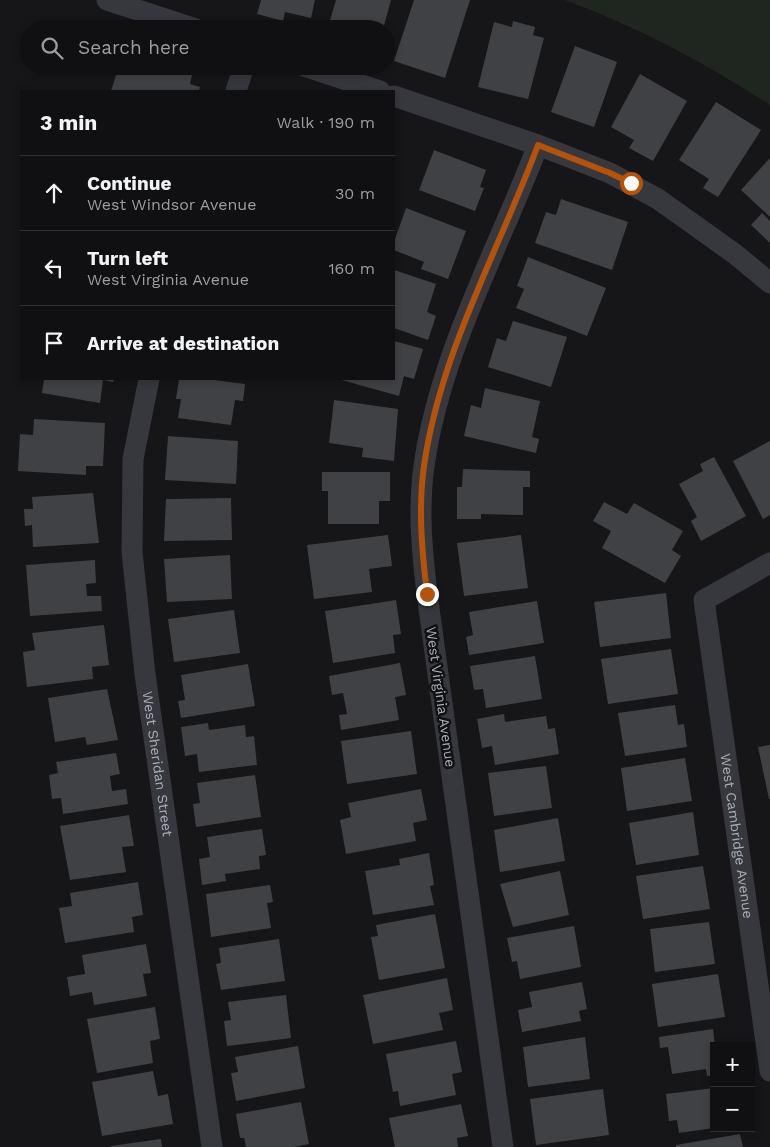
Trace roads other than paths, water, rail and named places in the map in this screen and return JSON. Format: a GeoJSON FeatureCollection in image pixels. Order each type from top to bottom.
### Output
{"type":"FeatureCollection","features":[{"type":"Feature","properties":{"kind":"street"},"geometry":{"type":"LineString","coordinates":[[107,0],[168,20]]}},
{"type":"Feature","properties":{"kind":"street"},"geometry":{"type":"LineString","coordinates":[[236,90],[241,75]]}},
{"type":"Feature","properties":{"kind":"street"},"geometry":{"type":"LineString","coordinates":[[331,75],[377,90]]}},
{"type":"Feature","properties":{"kind":"street"},"geometry":{"type":"LineString","coordinates":[[395,96],[538,145],[610,173],[658,199],[735,254],[770,283]]}},
{"type":"Feature","properties":{"kind":"street","name":"West Virginia Avenue"},"geometry":{"type":"LineString","coordinates":[[502,1147],[427,594],[420,512],[424,466],[432,421],[447,370],[538,145]]}},
{"type":"Feature","properties":{"kind":"street","name":"West Sheridan Street"},"geometry":{"type":"LineString","coordinates":[[149,380],[133,459],[132,552],[145,674],[212,1147]]}},
{"type":"Feature","properties":{"kind":"street","name":"West Cambridge Avenue"},"geometry":{"type":"LineString","coordinates":[[770,563],[704,600],[770,1071]]}}]}
